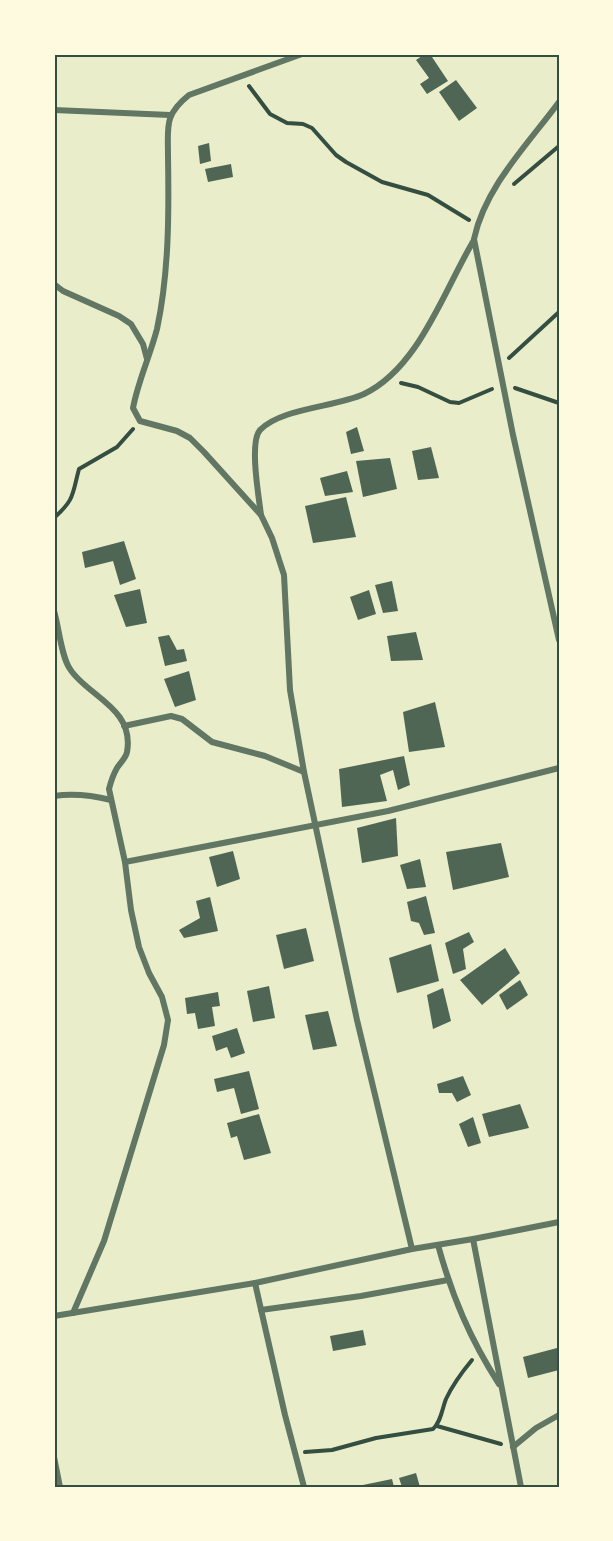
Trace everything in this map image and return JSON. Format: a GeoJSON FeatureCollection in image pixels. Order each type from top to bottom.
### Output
{"type":"FeatureCollection","features":[{"type":"Feature","properties":{"kind":"street"},"geometry":{"type":"LineString","coordinates":[[302,54],[189,96],[177,105],[170,115],[164,292],[156,330],[132,408],[140,421],[177,431],[190,438],[261,516],[272,538],[284,575],[290,690],[304,772],[357,1020],[412,1249]]}},
{"type":"Feature","properties":{"kind":"street"},"geometry":{"type":"LineString","coordinates":[[261,516],[255,443],[259,431],[283,417],[364,394],[386,380],[402,364],[420,342],[474,239],[477,225],[488,202],[514,160],[559,102]]}},
{"type":"Feature","properties":{"kind":"street"},"geometry":{"type":"LineString","coordinates":[[54,110],[170,115]]}},
{"type":"Feature","properties":{"kind":"street"},"geometry":{"type":"LineString","coordinates":[[474,239],[499,367],[559,640]]}},
{"type":"Feature","properties":{"kind":"street"},"geometry":{"type":"LineString","coordinates":[[54,284],[63,291],[119,316],[131,324],[143,344],[147,360]]}},
{"type":"Feature","properties":{"kind":"street"},"geometry":{"type":"LineString","coordinates":[[54,611],[69,668],[77,678],[112,708],[124,726],[127,739],[126,754],[112,778],[109,789],[125,862],[131,910],[139,947],[149,974],[162,998],[168,1020],[164,1045],[121,1191],[104,1241],[73,1313]]}},
{"type":"Feature","properties":{"kind":"street"},"geometry":{"type":"LineString","coordinates":[[124,726],[171,716],[182,719],[212,742],[265,756],[304,772]]}},
{"type":"Feature","properties":{"kind":"street"},"geometry":{"type":"LineString","coordinates":[[125,862],[388,812],[559,768]]}},
{"type":"Feature","properties":{"kind":"street"},"geometry":{"type":"LineString","coordinates":[[54,796],[91,795],[111,800]]}},
{"type":"Feature","properties":{"kind":"street"},"geometry":{"type":"LineString","coordinates":[[54,1316],[255,1283],[412,1249],[559,1222]]}},
{"type":"Feature","properties":{"kind":"street"},"geometry":{"type":"LineString","coordinates":[[473,1239],[521,1487]]}},
{"type":"Feature","properties":{"kind":"street"},"geometry":{"type":"LineString","coordinates":[[438,1245],[448,1280],[479,1352],[501,1387]]}},
{"type":"Feature","properties":{"kind":"street"},"geometry":{"type":"LineString","coordinates":[[261,1310],[361,1296],[448,1280]]}},
{"type":"Feature","properties":{"kind":"street"},"geometry":{"type":"LineString","coordinates":[[255,1283],[304,1487]]}},
{"type":"Feature","properties":{"kind":"street"},"geometry":{"type":"LineString","coordinates":[[513,1447],[536,1428],[559,1415]]}},
{"type":"Feature","properties":{"kind":"street"},"geometry":{"type":"LineString","coordinates":[[54,1457],[60,1484],[66,1487]]}},
{"type":"Feature","properties":{"kind":"path"},"geometry":{"type":"LineString","coordinates":[[243,75],[260,103],[278,120],[303,124],[312,128],[336,155],[346,162],[382,182],[428,195],[477,225]]}},
{"type":"Feature","properties":{"kind":"path"},"geometry":{"type":"LineString","coordinates":[[508,189],[559,146]]}},
{"type":"Feature","properties":{"kind":"path"},"geometry":{"type":"LineString","coordinates":[[499,367],[559,312]]}},
{"type":"Feature","properties":{"kind":"path"},"geometry":{"type":"LineString","coordinates":[[386,380],[418,387],[450,402],[459,403],[503,384],[559,403]]}},
{"type":"Feature","properties":{"kind":"path"},"geometry":{"type":"LineString","coordinates":[[54,518],[68,505],[74,495],[79,470],[117,447],[140,421]]}},
{"type":"Feature","properties":{"kind":"path"},"geometry":{"type":"LineString","coordinates":[[437,1426],[445,1401],[453,1386],[479,1352]]}},
{"type":"Feature","properties":{"kind":"path"},"geometry":{"type":"LineString","coordinates":[[295,1453],[332,1450],[376,1438],[427,1431],[437,1426],[513,1447]]}},
{"type":"Feature","properties":{"kind":"building"},"geometry":{"type":"Polygon","coordinates":[[[425,54],[430,54],[448,81],[427,94],[420,84],[429,78],[416,60],[425,54]]]}},
{"type":"Feature","properties":{"kind":"building"},"geometry":{"type":"Polygon","coordinates":[[[456,80],[477,108],[459,121],[439,92],[456,80]]]}},
{"type":"Feature","properties":{"kind":"building"},"geometry":{"type":"Polygon","coordinates":[[[209,143],[211,161],[200,164],[198,146],[209,143]]]}},
{"type":"Feature","properties":{"kind":"building"},"geometry":{"type":"Polygon","coordinates":[[[231,164],[233,177],[208,182],[205,169],[231,164]]]}},
{"type":"Feature","properties":{"kind":"building"},"geometry":{"type":"Polygon","coordinates":[[[357,427],[364,451],[351,454],[346,432],[357,427]]]}},
{"type":"Feature","properties":{"kind":"building"},"geometry":{"type":"Polygon","coordinates":[[[431,447],[439,478],[418,480],[412,451],[431,447]]]}},
{"type":"Feature","properties":{"kind":"building"},"geometry":{"type":"Polygon","coordinates":[[[390,458],[397,489],[363,497],[356,461],[390,458]]]}},
{"type":"Feature","properties":{"kind":"building"},"geometry":{"type":"Polygon","coordinates":[[[347,471],[353,492],[325,496],[320,478],[347,471]]]}},
{"type":"Feature","properties":{"kind":"building"},"geometry":{"type":"Polygon","coordinates":[[[346,497],[356,537],[313,543],[305,506],[346,497]]]}},
{"type":"Feature","properties":{"kind":"building"},"geometry":{"type":"Polygon","coordinates":[[[124,541],[136,579],[120,585],[113,561],[85,568],[82,552],[124,541]]]}},
{"type":"Feature","properties":{"kind":"building"},"geometry":{"type":"Polygon","coordinates":[[[392,581],[398,611],[383,613],[375,585],[392,581]]]}},
{"type":"Feature","properties":{"kind":"building"},"geometry":{"type":"Polygon","coordinates":[[[140,589],[147,623],[126,627],[114,595],[140,589]]]}},
{"type":"Feature","properties":{"kind":"building"},"geometry":{"type":"Polygon","coordinates":[[[369,590],[376,614],[358,620],[350,597],[369,590]]]}},
{"type":"Feature","properties":{"kind":"building"},"geometry":{"type":"Polygon","coordinates":[[[416,632],[423,660],[391,661],[387,636],[416,632]]]}},
{"type":"Feature","properties":{"kind":"building"},"geometry":{"type":"Polygon","coordinates":[[[169,635],[177,650],[184,649],[187,661],[165,666],[158,637],[169,635]]]}},
{"type":"Feature","properties":{"kind":"building"},"geometry":{"type":"Polygon","coordinates":[[[189,671],[196,700],[175,707],[164,679],[189,671]]]}},
{"type":"Feature","properties":{"kind":"building"},"geometry":{"type":"Polygon","coordinates":[[[435,702],[445,747],[409,752],[403,712],[435,702]]]}},
{"type":"Feature","properties":{"kind":"building"},"geometry":{"type":"Polygon","coordinates":[[[404,756],[410,785],[398,790],[393,770],[380,775],[387,801],[342,807],[339,769],[404,756]]]}},
{"type":"Feature","properties":{"kind":"building"},"geometry":{"type":"Polygon","coordinates":[[[396,818],[398,856],[362,863],[357,828],[396,818]]]}},
{"type":"Feature","properties":{"kind":"building"},"geometry":{"type":"Polygon","coordinates":[[[501,843],[509,877],[453,890],[446,852],[501,843]]]}},
{"type":"Feature","properties":{"kind":"building"},"geometry":{"type":"Polygon","coordinates":[[[233,851],[240,879],[217,887],[209,857],[233,851]]]}},
{"type":"Feature","properties":{"kind":"building"},"geometry":{"type":"Polygon","coordinates":[[[420,859],[426,887],[407,889],[400,865],[420,859]]]}},
{"type":"Feature","properties":{"kind":"building"},"geometry":{"type":"Polygon","coordinates":[[[426,896],[435,933],[424,935],[419,923],[411,921],[407,902],[426,896]]]}},
{"type":"Feature","properties":{"kind":"building"},"geometry":{"type":"Polygon","coordinates":[[[210,897],[218,931],[184,938],[179,930],[200,918],[196,901],[210,897]]]}},
{"type":"Feature","properties":{"kind":"building"},"geometry":{"type":"Polygon","coordinates":[[[306,928],[314,961],[284,969],[276,935],[306,928]]]}},
{"type":"Feature","properties":{"kind":"building"},"geometry":{"type":"Polygon","coordinates":[[[469,932],[474,942],[463,949],[466,969],[453,974],[445,943],[469,932]]]}},
{"type":"Feature","properties":{"kind":"building"},"geometry":{"type":"Polygon","coordinates":[[[431,944],[439,981],[397,993],[389,958],[431,944]]]}},
{"type":"Feature","properties":{"kind":"building"},"geometry":{"type":"Polygon","coordinates":[[[505,948],[520,973],[482,1005],[460,980],[505,948]]]}},
{"type":"Feature","properties":{"kind":"building"},"geometry":{"type":"Polygon","coordinates":[[[520,980],[528,995],[507,1010],[499,995],[520,980]]]}},
{"type":"Feature","properties":{"kind":"building"},"geometry":{"type":"Polygon","coordinates":[[[269,986],[275,1018],[253,1022],[247,991],[269,986]]]}},
{"type":"Feature","properties":{"kind":"building"},"geometry":{"type":"Polygon","coordinates":[[[443,988],[451,1021],[433,1029],[427,995],[443,988]]]}},
{"type":"Feature","properties":{"kind":"building"},"geometry":{"type":"Polygon","coordinates":[[[218,992],[220,1006],[212,1007],[215,1026],[198,1029],[195,1013],[187,1014],[185,998],[218,992]]]}},
{"type":"Feature","properties":{"kind":"building"},"geometry":{"type":"Polygon","coordinates":[[[328,1011],[337,1046],[313,1050],[305,1015],[328,1011]]]}},
{"type":"Feature","properties":{"kind":"building"},"geometry":{"type":"Polygon","coordinates":[[[237,1028],[245,1053],[231,1058],[227,1047],[216,1051],[212,1036],[237,1028]]]}},
{"type":"Feature","properties":{"kind":"building"},"geometry":{"type":"Polygon","coordinates":[[[249,1071],[259,1109],[241,1114],[234,1088],[217,1092],[214,1079],[249,1071]]]}},
{"type":"Feature","properties":{"kind":"building"},"geometry":{"type":"Polygon","coordinates":[[[463,1076],[471,1095],[457,1102],[452,1093],[439,1093],[437,1084],[463,1076]]]}},
{"type":"Feature","properties":{"kind":"building"},"geometry":{"type":"Polygon","coordinates":[[[520,1104],[529,1128],[489,1137],[482,1114],[520,1104]]]}},
{"type":"Feature","properties":{"kind":"building"},"geometry":{"type":"Polygon","coordinates":[[[259,1114],[271,1153],[244,1160],[237,1136],[231,1138],[227,1123],[259,1114]]]}},
{"type":"Feature","properties":{"kind":"building"},"geometry":{"type":"Polygon","coordinates":[[[473,1117],[481,1143],[468,1147],[459,1124],[473,1117]]]}},
{"type":"Feature","properties":{"kind":"building"},"geometry":{"type":"Polygon","coordinates":[[[363,1330],[366,1345],[333,1351],[330,1336],[363,1330]]]}},
{"type":"Feature","properties":{"kind":"building"},"geometry":{"type":"Polygon","coordinates":[[[557,1348],[559,1370],[528,1378],[523,1357],[557,1348]]]}},
{"type":"Feature","properties":{"kind":"building"},"geometry":{"type":"Polygon","coordinates":[[[416,1473],[420,1487],[402,1487],[399,1478],[416,1473]]]}},
{"type":"Feature","properties":{"kind":"building"},"geometry":{"type":"Polygon","coordinates":[[[392,1479],[394,1487],[358,1487],[358,1486],[392,1479]]]}}]}
